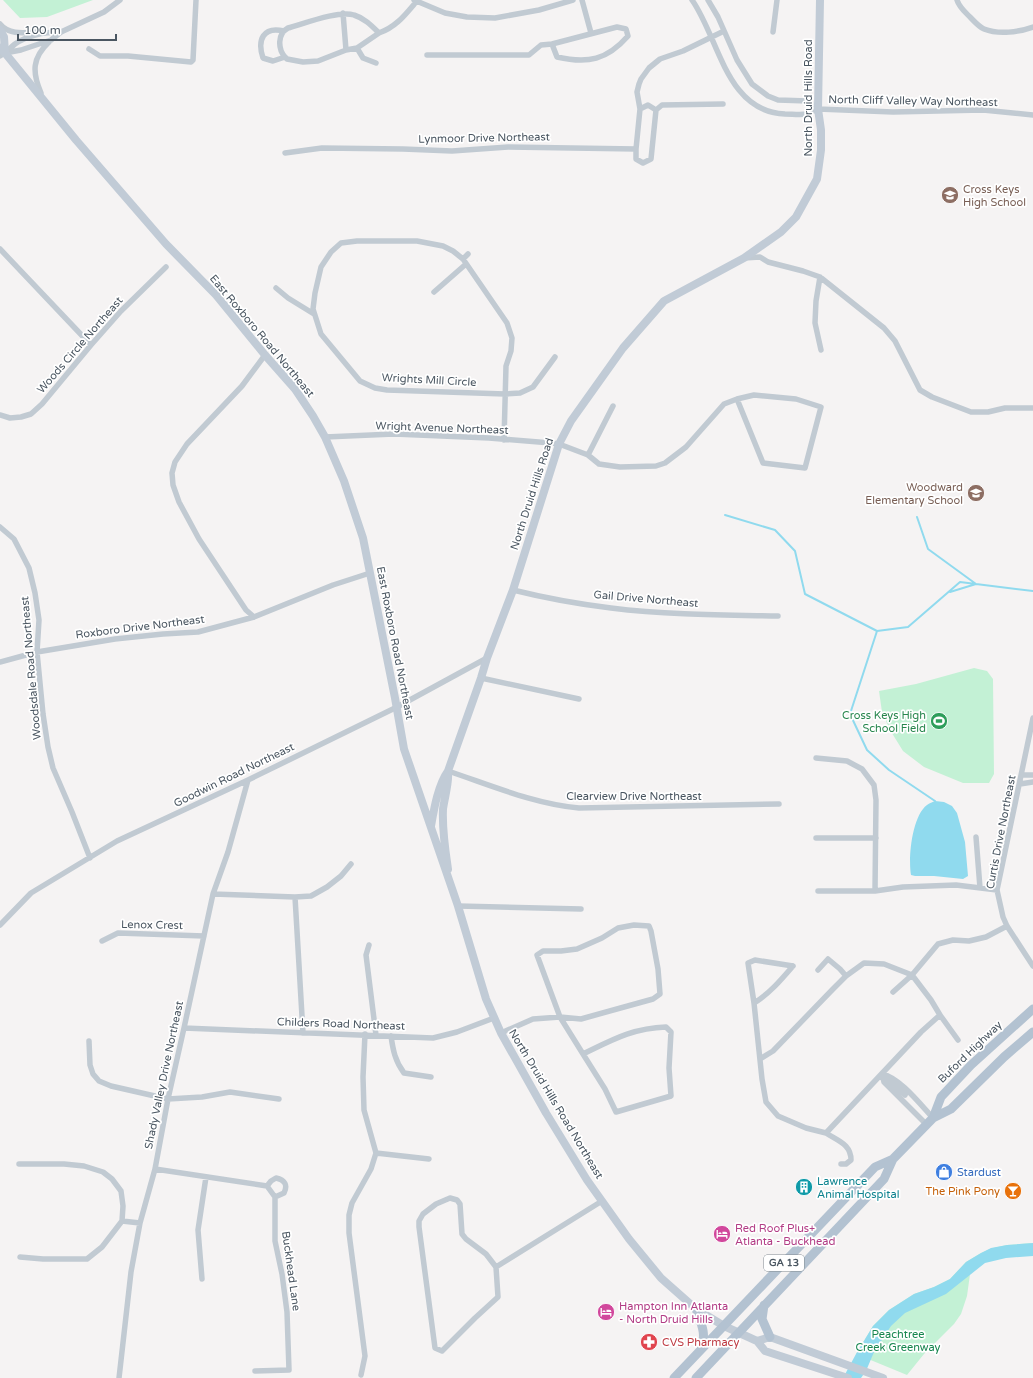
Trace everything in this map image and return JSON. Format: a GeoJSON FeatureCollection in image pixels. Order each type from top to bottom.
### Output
{"type":"FeatureCollection","features":[{"type":"Feature","properties":{"kind":"main road","name":"North Druid Hills Road"},"geometry":{"type":"LineString","coordinates":[[431,829],[435,805],[444,777],[448,771],[481,678],[486,658],[512,590],[559,444],[571,421],[623,348],[664,301],[744,258],[782,232],[796,217],[817,180],[821,150],[821,130],[818,109],[820,0]]}},
{"type":"Feature","properties":{"kind":"main road"},"geometry":{"type":"LineString","coordinates":[[0,30],[4,37],[2,52]]}},
{"type":"Feature","properties":{"kind":"main road","name":"East Roxboro Road Northeast"},"geometry":{"type":"LineString","coordinates":[[2,52],[166,244],[216,295],[265,355],[296,389],[324,436],[344,481],[363,538],[397,706],[404,749],[431,829]]}},
{"type":"Feature","properties":{"kind":"main road","name":"North Druid Hills Road Northeast"},"geometry":{"type":"LineString","coordinates":[[448,771],[449,778],[445,793],[443,825],[450,883]]}},
{"type":"Feature","properties":{"kind":"main road","name":"North Druid Hills Road Northeast"},"geometry":{"type":"LineString","coordinates":[[431,829],[458,906],[486,999],[501,1033],[546,1113],[602,1201],[629,1239],[661,1278],[696,1309],[724,1326],[757,1341],[765,1350],[848,1378]]}},
{"type":"Feature","properties":{"kind":"main road","name":"Buford Highway"},"geometry":{"type":"LineString","coordinates":[[696,1378],[884,1179],[893,1159],[929,1121],[941,1097],[971,1065],[1033,1009]]}},
{"type":"Feature","properties":{"kind":"main road","name":"Buford Highway"},"geometry":{"type":"LineString","coordinates":[[929,1121],[951,1109],[1004,1057],[1033,1032]]}},
{"type":"Feature","properties":{"kind":"main road","name":"Buford Highway"},"geometry":{"type":"LineString","coordinates":[[674,1378],[875,1167],[893,1159]]}},
{"type":"Feature","properties":{"kind":"main road"},"geometry":{"type":"LineString","coordinates":[[764,1305],[762,1319],[770,1337]]}},
{"type":"Feature","properties":{"kind":"main road"},"geometry":{"type":"LineString","coordinates":[[696,1309],[704,1334],[703,1343],[700,1350]]}},
{"type":"Feature","properties":{"kind":"main road"},"geometry":{"type":"LineString","coordinates":[[757,1341],[770,1337],[883,1378]]}},
{"type":"Feature","properties":{"kind":"street"},"geometry":{"type":"LineString","coordinates":[[42,97],[35,75],[36,60],[44,46],[61,32],[104,12],[120,0]]}},
{"type":"Feature","properties":{"kind":"street"},"geometry":{"type":"LineString","coordinates":[[89,49],[100,56],[128,56],[191,62],[193,60],[196,0]]}},
{"type":"Feature","properties":{"kind":"street"},"geometry":{"type":"LineString","coordinates":[[378,33],[369,23],[354,15],[343,13],[288,28],[279,39],[281,53],[287,59],[303,62],[318,61],[346,50],[357,48],[378,33],[389,29],[402,19],[415,1],[445,13],[467,17],[495,18],[539,10],[573,0]]}},
{"type":"Feature","properties":{"kind":"street"},"geometry":{"type":"LineString","coordinates":[[582,0],[592,33]]}},
{"type":"Feature","properties":{"kind":"street"},"geometry":{"type":"LineString","coordinates":[[692,0],[705,23],[734,84],[751,102],[775,113],[806,114],[818,109],[808,101],[778,100],[768,96],[752,84],[737,60],[708,0]]}},
{"type":"Feature","properties":{"kind":"street"},"geometry":{"type":"LineString","coordinates":[[773,32],[777,0]]}},
{"type":"Feature","properties":{"kind":"street"},"geometry":{"type":"LineString","coordinates":[[957,0],[968,16],[983,29],[996,32],[1021,31],[1033,27]]}},
{"type":"Feature","properties":{"kind":"street"},"geometry":{"type":"LineString","coordinates":[[343,13],[346,50]]}},
{"type":"Feature","properties":{"kind":"street"},"geometry":{"type":"LineString","coordinates":[[0,24],[4,29],[14,33],[61,32]]}},
{"type":"Feature","properties":{"kind":"street"},"geometry":{"type":"LineString","coordinates":[[428,55],[529,55],[541,45],[552,44],[617,27],[626,29],[628,36],[613,51],[603,57],[582,60],[568,60],[557,57],[552,44]]}},
{"type":"Feature","properties":{"kind":"street"},"geometry":{"type":"LineString","coordinates":[[284,31],[276,29],[267,32],[262,37],[260,44],[263,58],[273,61],[285,57]]}},
{"type":"Feature","properties":{"kind":"street"},"geometry":{"type":"LineString","coordinates":[[2,52],[16,43],[47,32]]}},
{"type":"Feature","properties":{"kind":"street"},"geometry":{"type":"LineString","coordinates":[[723,104],[662,105],[656,110],[651,159],[643,163],[636,159],[640,109],[638,92],[641,79],[649,68],[660,59],[683,51],[724,32]]}},
{"type":"Feature","properties":{"kind":"street"},"geometry":{"type":"LineString","coordinates":[[2,52],[21,50],[51,40]]}},
{"type":"Feature","properties":{"kind":"street"},"geometry":{"type":"LineString","coordinates":[[357,48],[362,58],[376,63]]}},
{"type":"Feature","properties":{"kind":"street"},"geometry":{"type":"LineString","coordinates":[[640,109],[648,105],[656,110]]}},
{"type":"Feature","properties":{"kind":"street","name":"North Cliff Valley Way Northeast"},"geometry":{"type":"LineString","coordinates":[[818,109],[893,112],[983,110],[1033,115]]}},
{"type":"Feature","properties":{"kind":"street","name":"Lynmoor Drive Northeast"},"geometry":{"type":"LineString","coordinates":[[285,153],[322,148],[452,151],[508,147],[636,149]]}},
{"type":"Feature","properties":{"kind":"street","name":"Wrights Mill Circle"},"geometry":{"type":"LineString","coordinates":[[504,440],[506,366],[511,351],[512,338],[507,323],[465,261],[453,251],[443,246],[417,241],[357,241],[341,244],[331,252],[321,267],[315,293],[313,309],[314,314],[321,334],[360,381],[375,388],[387,390],[505,394]]}},
{"type":"Feature","properties":{"kind":"street"},"geometry":{"type":"LineString","coordinates":[[0,250],[91,345]]}},
{"type":"Feature","properties":{"kind":"street"},"geometry":{"type":"LineString","coordinates":[[434,292],[465,261],[468,254]]}},
{"type":"Feature","properties":{"kind":"street"},"geometry":{"type":"LineString","coordinates":[[744,258],[760,257],[768,262],[820,277],[884,328],[895,341],[920,390],[932,397],[971,412],[988,412],[1005,408],[1033,408]]}},
{"type":"Feature","properties":{"kind":"street","name":"Woods Circle Northeast"},"geometry":{"type":"LineString","coordinates":[[0,415],[10,418],[31,414],[42,404],[121,311],[166,267]]}},
{"type":"Feature","properties":{"kind":"street"},"geometry":{"type":"LineString","coordinates":[[820,277],[816,301],[815,323],[821,350]]}},
{"type":"Feature","properties":{"kind":"street"},"geometry":{"type":"LineString","coordinates":[[276,288],[288,298],[314,314]]}},
{"type":"Feature","properties":{"kind":"street"},"geometry":{"type":"LineString","coordinates":[[254,617],[246,610],[199,539],[179,502],[173,485],[172,473],[175,462],[187,444],[242,386],[265,355]]}},
{"type":"Feature","properties":{"kind":"street"},"geometry":{"type":"LineString","coordinates":[[505,394],[520,393],[533,387],[555,357]]}},
{"type":"Feature","properties":{"kind":"street","name":"Wright Avenue Northeast"},"geometry":{"type":"LineString","coordinates":[[324,436],[394,434],[559,444],[588,455],[599,464],[620,467],[656,466],[665,463],[686,447],[724,404],[737,399],[754,395],[796,399],[821,407],[805,468],[763,463],[737,399]]}},
{"type":"Feature","properties":{"kind":"street"},"geometry":{"type":"LineString","coordinates":[[588,455],[613,406]]}},
{"type":"Feature","properties":{"kind":"street","name":"Woodsdale Road Northeast"},"geometry":{"type":"LineString","coordinates":[[0,527],[14,539],[29,568],[39,620],[37,652],[48,748],[53,768],[90,858]]}},
{"type":"Feature","properties":{"kind":"street","name":"Roxboro Drive Northeast"},"geometry":{"type":"LineString","coordinates":[[0,662],[37,652],[115,639],[198,632],[254,617],[333,585],[370,573]]}},
{"type":"Feature","properties":{"kind":"street","name":"Gail Drive Northeast"},"geometry":{"type":"LineString","coordinates":[[512,590],[547,598],[611,608],[662,613],[778,616]]}},
{"type":"Feature","properties":{"kind":"street","name":"Goodwin Road Northeast"},"geometry":{"type":"LineString","coordinates":[[0,925],[31,893],[117,842],[248,780],[397,706],[486,658]]}},
{"type":"Feature","properties":{"kind":"street"},"geometry":{"type":"LineString","coordinates":[[481,678],[579,699]]}},
{"type":"Feature","properties":{"kind":"street","name":"Curtis Drive Northeast"},"geometry":{"type":"LineString","coordinates":[[1033,718],[997,890],[1003,917],[1007,926],[1033,966]]}},
{"type":"Feature","properties":{"kind":"street"},"geometry":{"type":"LineString","coordinates":[[816,758],[847,761],[862,769],[874,785],[876,800],[875,891]]}},
{"type":"Feature","properties":{"kind":"street","name":"Clearview Drive Northeast"},"geometry":{"type":"LineString","coordinates":[[448,771],[541,802],[579,808],[779,804]]}},
{"type":"Feature","properties":{"kind":"street"},"geometry":{"type":"LineString","coordinates":[[1022,775],[1033,775]]}},
{"type":"Feature","properties":{"kind":"street","name":"Shady Valley Drive Northeast"},"geometry":{"type":"LineString","coordinates":[[119,1378],[131,1272],[140,1223],[154,1169],[213,894],[228,852],[248,780]]}},
{"type":"Feature","properties":{"kind":"street"},"geometry":{"type":"LineString","coordinates":[[1020,784],[1033,782]]}},
{"type":"Feature","properties":{"kind":"street"},"geometry":{"type":"LineString","coordinates":[[976,837],[980,888]]}},
{"type":"Feature","properties":{"kind":"street"},"geometry":{"type":"LineString","coordinates":[[816,838],[876,838]]}},
{"type":"Feature","properties":{"kind":"street"},"geometry":{"type":"LineString","coordinates":[[213,894],[295,897],[311,896],[327,887],[341,876],[352,864]]}},
{"type":"Feature","properties":{"kind":"street"},"geometry":{"type":"LineString","coordinates":[[818,891],[875,891],[903,887],[949,885],[997,890]]}},
{"type":"Feature","properties":{"kind":"street"},"geometry":{"type":"LineString","coordinates":[[295,897],[303,1034]]}},
{"type":"Feature","properties":{"kind":"street"},"geometry":{"type":"LineString","coordinates":[[458,906],[581,909]]}},
{"type":"Feature","properties":{"kind":"street"},"geometry":{"type":"LineString","coordinates":[[501,1033],[533,1019],[560,1017],[581,1019],[653,999],[660,994],[658,969],[649,926],[634,925],[618,928],[602,938],[577,949],[543,951],[537,955],[560,1017],[583,1054],[605,1089],[616,1112],[671,1096],[669,1068],[672,1032],[666,1027],[636,1030],[619,1036],[583,1054]]}},
{"type":"Feature","properties":{"kind":"street"},"geometry":{"type":"LineString","coordinates":[[894,992],[912,975],[938,944],[953,940],[969,941],[986,937],[1007,926]]}},
{"type":"Feature","properties":{"kind":"street","name":"Lenox Crest"},"geometry":{"type":"LineString","coordinates":[[102,941],[118,933],[204,936]]}},
{"type":"Feature","properties":{"kind":"street"},"geometry":{"type":"LineString","coordinates":[[369,945],[366,955],[376,1035]]}},
{"type":"Feature","properties":{"kind":"street"},"geometry":{"type":"LineString","coordinates":[[818,970],[828,959],[846,976]]}},
{"type":"Feature","properties":{"kind":"street"},"geometry":{"type":"LineString","coordinates":[[754,1004],[779,982],[793,966],[754,960],[748,963],[766,1102],[778,1116],[806,1128],[826,1133],[848,1147],[851,1154],[851,1160],[846,1164],[841,1164]]}},
{"type":"Feature","properties":{"kind":"street"},"geometry":{"type":"LineString","coordinates":[[760,1058],[773,1051],[846,976],[864,963],[884,964],[912,975],[958,1040]]}},
{"type":"Feature","properties":{"kind":"street"},"geometry":{"type":"LineString","coordinates":[[826,1133],[921,1032],[940,1015]]}},
{"type":"Feature","properties":{"kind":"street","name":"Childers Road Northeast"},"geometry":{"type":"LineString","coordinates":[[184,1028],[303,1034],[366,1034],[433,1038],[457,1032],[494,1018]]}},
{"type":"Feature","properties":{"kind":"street"},"geometry":{"type":"LineString","coordinates":[[361,1375],[365,1356],[349,1215],[352,1203],[371,1169],[376,1153],[364,1110],[363,1077],[366,1034]]}},
{"type":"Feature","properties":{"kind":"street"},"geometry":{"type":"LineString","coordinates":[[391,1036],[397,1065],[404,1073],[430,1077]]}},
{"type":"Feature","properties":{"kind":"street"},"geometry":{"type":"LineString","coordinates":[[89,1041],[92,1074],[99,1081],[111,1086],[168,1099],[202,1097],[230,1092],[279,1099]]}},
{"type":"Feature","properties":{"kind":"street"},"geometry":{"type":"LineString","coordinates":[[882,1074],[889,1076],[897,1088],[929,1121]]}},
{"type":"Feature","properties":{"kind":"street"},"geometry":{"type":"LineString","coordinates":[[882,1074],[884,1082],[897,1088],[929,1121]]}},
{"type":"Feature","properties":{"kind":"street"},"geometry":{"type":"LineString","coordinates":[[376,1153],[429,1159]]}},
{"type":"Feature","properties":{"kind":"street"},"geometry":{"type":"LineString","coordinates":[[19,1164],[64,1164],[84,1166],[103,1172],[112,1179],[121,1191],[123,1206],[122,1221],[102,1246],[87,1259],[50,1260],[20,1257]]}},
{"type":"Feature","properties":{"kind":"street"},"geometry":{"type":"LineString","coordinates":[[154,1169],[267,1186],[275,1197],[284,1193],[287,1188],[283,1179],[276,1178],[267,1186]]}},
{"type":"Feature","properties":{"kind":"street"},"geometry":{"type":"LineString","coordinates":[[202,1278],[198,1230],[206,1177]]}},
{"type":"Feature","properties":{"kind":"street","name":"Buckhead Lane"},"geometry":{"type":"LineString","coordinates":[[255,1371],[289,1370],[287,1312],[282,1274],[275,1241],[275,1197]]}},
{"type":"Feature","properties":{"kind":"street"},"geometry":{"type":"LineString","coordinates":[[450,1198],[457,1200],[460,1204],[462,1234],[466,1239],[486,1254],[496,1267],[498,1297],[442,1351],[435,1348],[419,1228],[419,1221],[423,1214],[436,1204],[450,1198]]}},
{"type":"Feature","properties":{"kind":"street"},"geometry":{"type":"LineString","coordinates":[[496,1267],[524,1251],[602,1201]]}},
{"type":"Feature","properties":{"kind":"street"},"geometry":{"type":"LineString","coordinates":[[122,1221],[140,1223]]}},
{"type":"Feature","properties":{"kind":"green space"},"geometry":{"type":"Polygon","coordinates":[[[3,0],[93,0],[47,17],[20,18],[3,0]]]}},
{"type":"Feature","properties":{"kind":"green space","name":"Cross Keys High School Field"},"geometry":{"type":"Polygon","coordinates":[[[974,668],[987,671],[993,679],[994,774],[989,783],[963,783],[924,767],[903,751],[890,730],[882,712],[879,691],[916,684],[974,668]]]}},
{"type":"Feature","properties":{"kind":"green space","name":"Peachtree Creek Greenway"},"geometry":{"type":"Polygon","coordinates":[[[1033,1243],[971,1267],[967,1296],[961,1314],[954,1324],[924,1354],[907,1375],[856,1354],[873,1326],[889,1310],[914,1294],[934,1287],[950,1279],[966,1262],[981,1253],[993,1248],[1007,1245],[1033,1243]]]}},
{"type":"Feature","properties":{"kind":"water"},"geometry":{"type":"Polygon","coordinates":[[[935,801],[944,802],[952,806],[957,813],[965,842],[968,876],[963,879],[911,875],[910,858],[912,838],[918,818],[922,810],[928,804],[935,801]]]}},
{"type":"Feature","properties":{"kind":"water"},"geometry":{"type":"Polygon","coordinates":[[[1033,1243],[1033,1256],[1006,1258],[985,1263],[946,1294],[905,1313],[891,1326],[874,1352],[866,1371],[861,1378],[843,1378],[873,1326],[889,1310],[914,1294],[934,1287],[950,1279],[966,1262],[991,1248],[1033,1243]]]}},
{"type":"Feature","properties":{"kind":"waterway"},"geometry":{"type":"LineString","coordinates":[[725,515],[775,530],[795,551],[805,594],[877,631]]}},
{"type":"Feature","properties":{"kind":"waterway"},"geometry":{"type":"LineString","coordinates":[[917,517],[928,549],[976,584],[950,592]]}},
{"type":"Feature","properties":{"kind":"waterway"},"geometry":{"type":"LineString","coordinates":[[935,801],[889,770],[867,750],[850,714],[877,631],[908,627],[960,582],[1033,591]]}},
{"type":"Feature","properties":{"kind":"place","name":"Cross Keys High School"},"geometry":{"type":"Point","coordinates":[950,195]}},
{"type":"Feature","properties":{"kind":"place","name":"Woodward Elementary School"},"geometry":{"type":"Point","coordinates":[976,493]}},
{"type":"Feature","properties":{"kind":"place","name":"Cross Keys High School Field"},"geometry":{"type":"Point","coordinates":[939,721]}},
{"type":"Feature","properties":{"kind":"place","name":"Stardust"},"geometry":{"type":"Point","coordinates":[944,1172]}},
{"type":"Feature","properties":{"kind":"place","name":"Lawrence Animal Hospital"},"geometry":{"type":"Point","coordinates":[804,1187]}},
{"type":"Feature","properties":{"kind":"place","name":"The Pink Pony"},"geometry":{"type":"Point","coordinates":[1013,1191]}},
{"type":"Feature","properties":{"kind":"place","name":"Red Roof Plus+ Atlanta - Buckhead"},"geometry":{"type":"Point","coordinates":[722,1234]}},
{"type":"Feature","properties":{"kind":"place","name":"Hampton Inn Atlanta - North Druid Hills"},"geometry":{"type":"Point","coordinates":[606,1312]}},
{"type":"Feature","properties":{"kind":"place","name":"CVS Pharmacy"},"geometry":{"type":"Point","coordinates":[649,1342]}}]}
